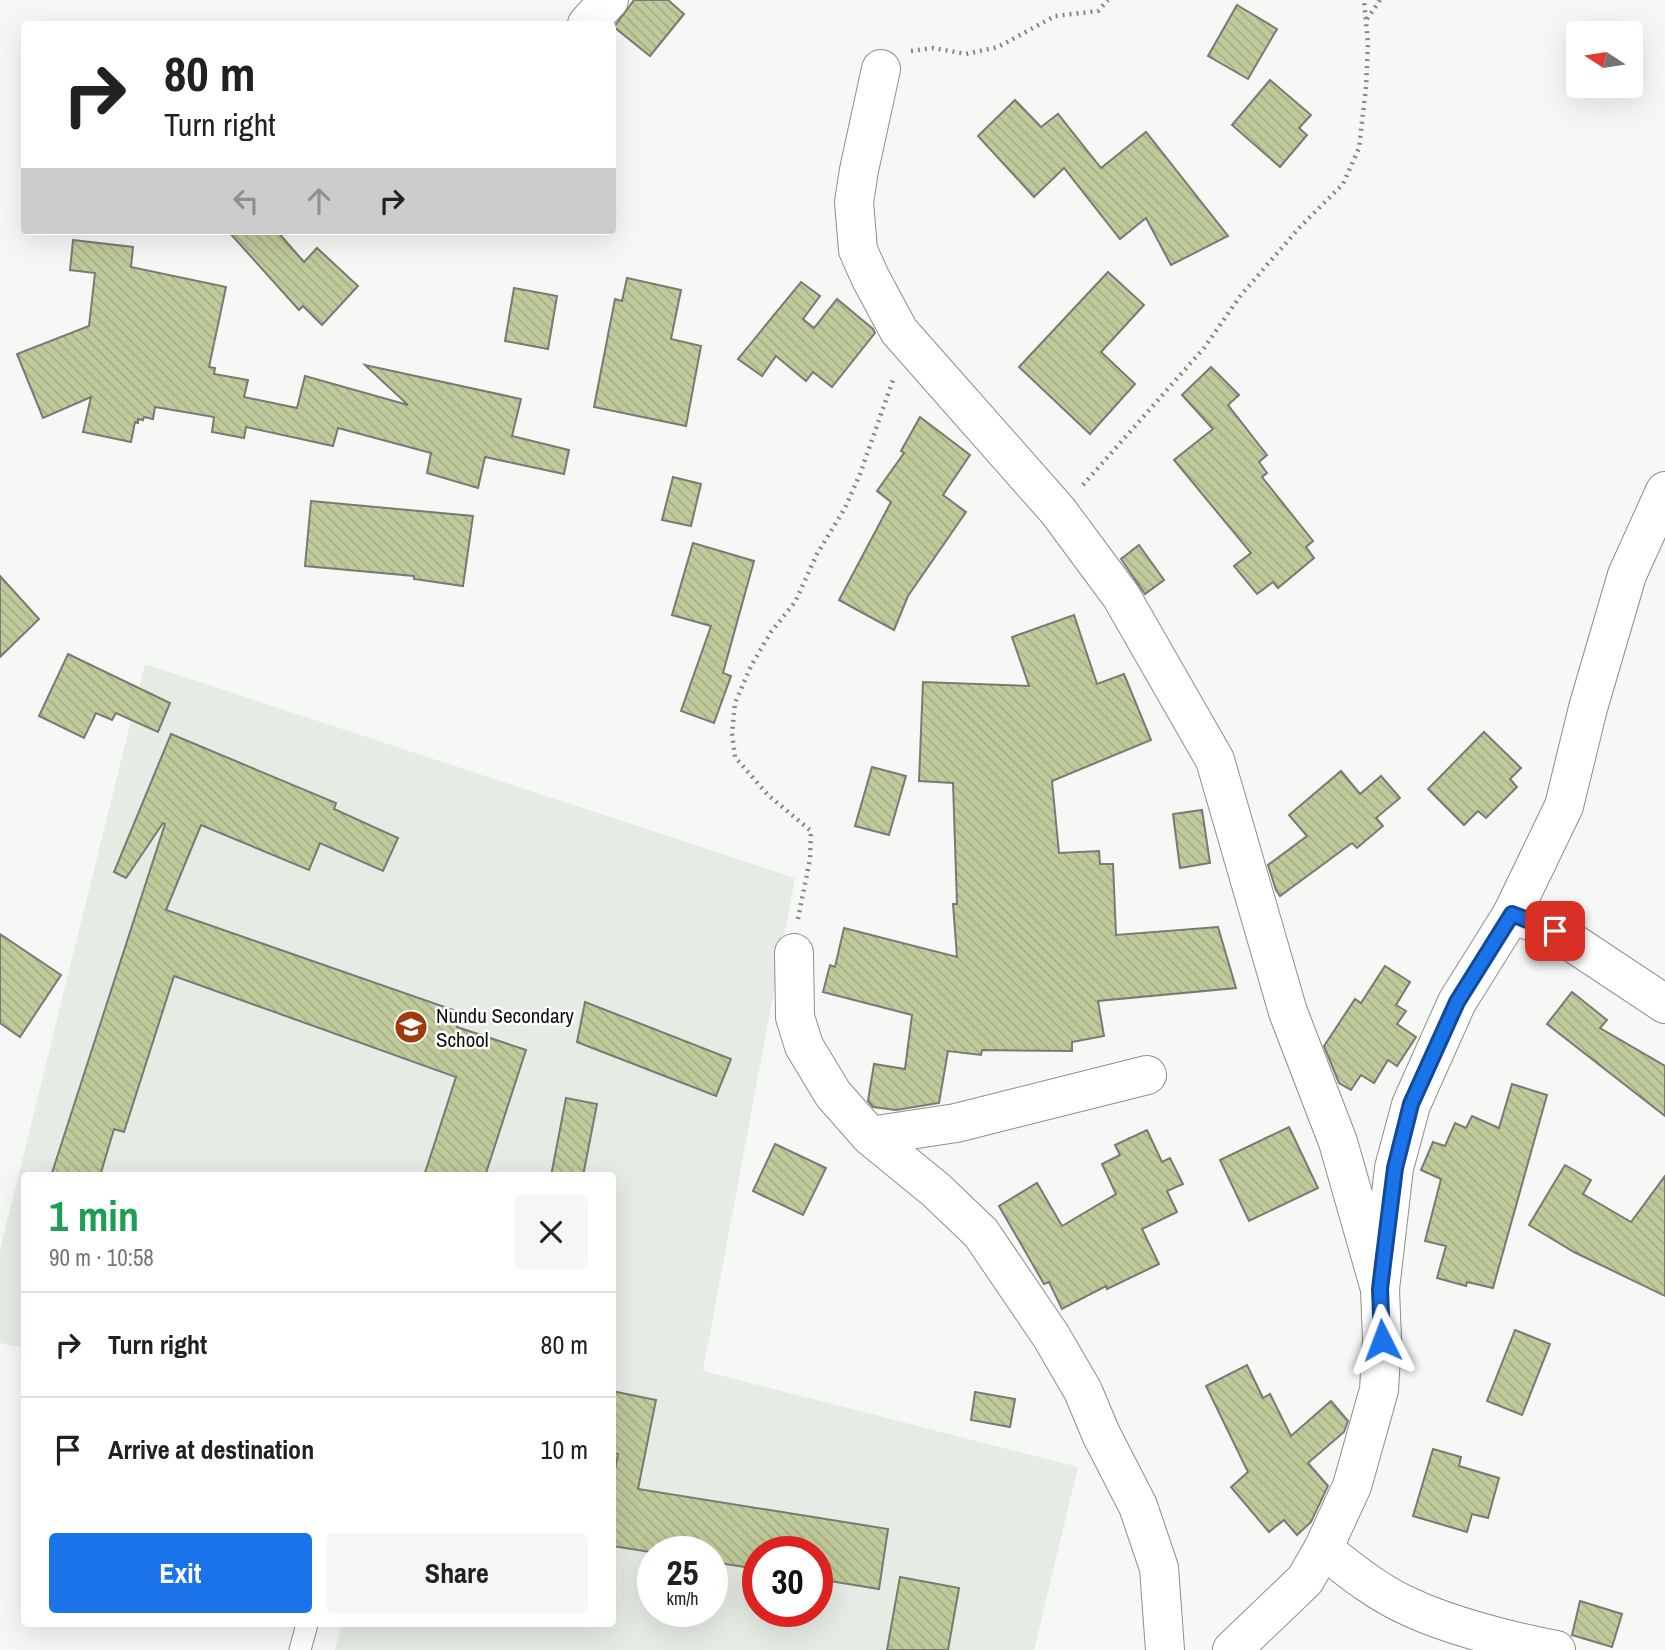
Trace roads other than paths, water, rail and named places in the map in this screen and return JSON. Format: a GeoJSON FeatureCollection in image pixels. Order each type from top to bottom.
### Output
{"type":"FeatureCollection","features":[{"type":"Feature","properties":{"kind":"street"},"geometry":{"type":"LineString","coordinates":[[590,21],[609,0]]}},
{"type":"Feature","properties":{"kind":"street"},"geometry":{"type":"LineString","coordinates":[[881,69],[859,170],[855,202],[858,250],[900,331],[1058,511],[1121,596],[1215,760],[1288,1012],[1338,1142],[1380,1289]]}},
{"type":"Feature","properties":{"kind":"street"},"geometry":{"type":"LineString","coordinates":[[1232,1650],[1304,1580],[1352,1486],[1380,1390],[1380,1289],[1395,1168],[1411,1104],[1457,1002],[1512,914],[1564,806],[1588,708],[1628,575],[1665,491]]}},
{"type":"Feature","properties":{"kind":"street"},"geometry":{"type":"LineString","coordinates":[[1512,914],[1555,931],[1665,1004]]}},
{"type":"Feature","properties":{"kind":"street"},"geometry":{"type":"LineString","coordinates":[[794,953],[795,1017],[804,1046],[833,1094],[870,1136],[936,1190],[981,1233],[1051,1336],[1083,1391],[1101,1434],[1138,1506],[1159,1568],[1165,1650]]}},
{"type":"Feature","properties":{"kind":"street"},"geometry":{"type":"LineString","coordinates":[[870,1136],[956,1124],[1147,1075]]}},
{"type":"Feature","properties":{"kind":"street"},"geometry":{"type":"LineString","coordinates":[[1322,1549],[1363,1580],[1411,1608],[1461,1626],[1556,1650]]}},
{"type":"Feature","properties":{"kind":"lane"},"geometry":{"type":"LineString","coordinates":[[300,1650],[306,1627]]}},
{"type":"Feature","properties":{"kind":"place","name":"Nundu Secondary School"},"geometry":{"type":"Point","coordinates":[411,1027]}}]}
